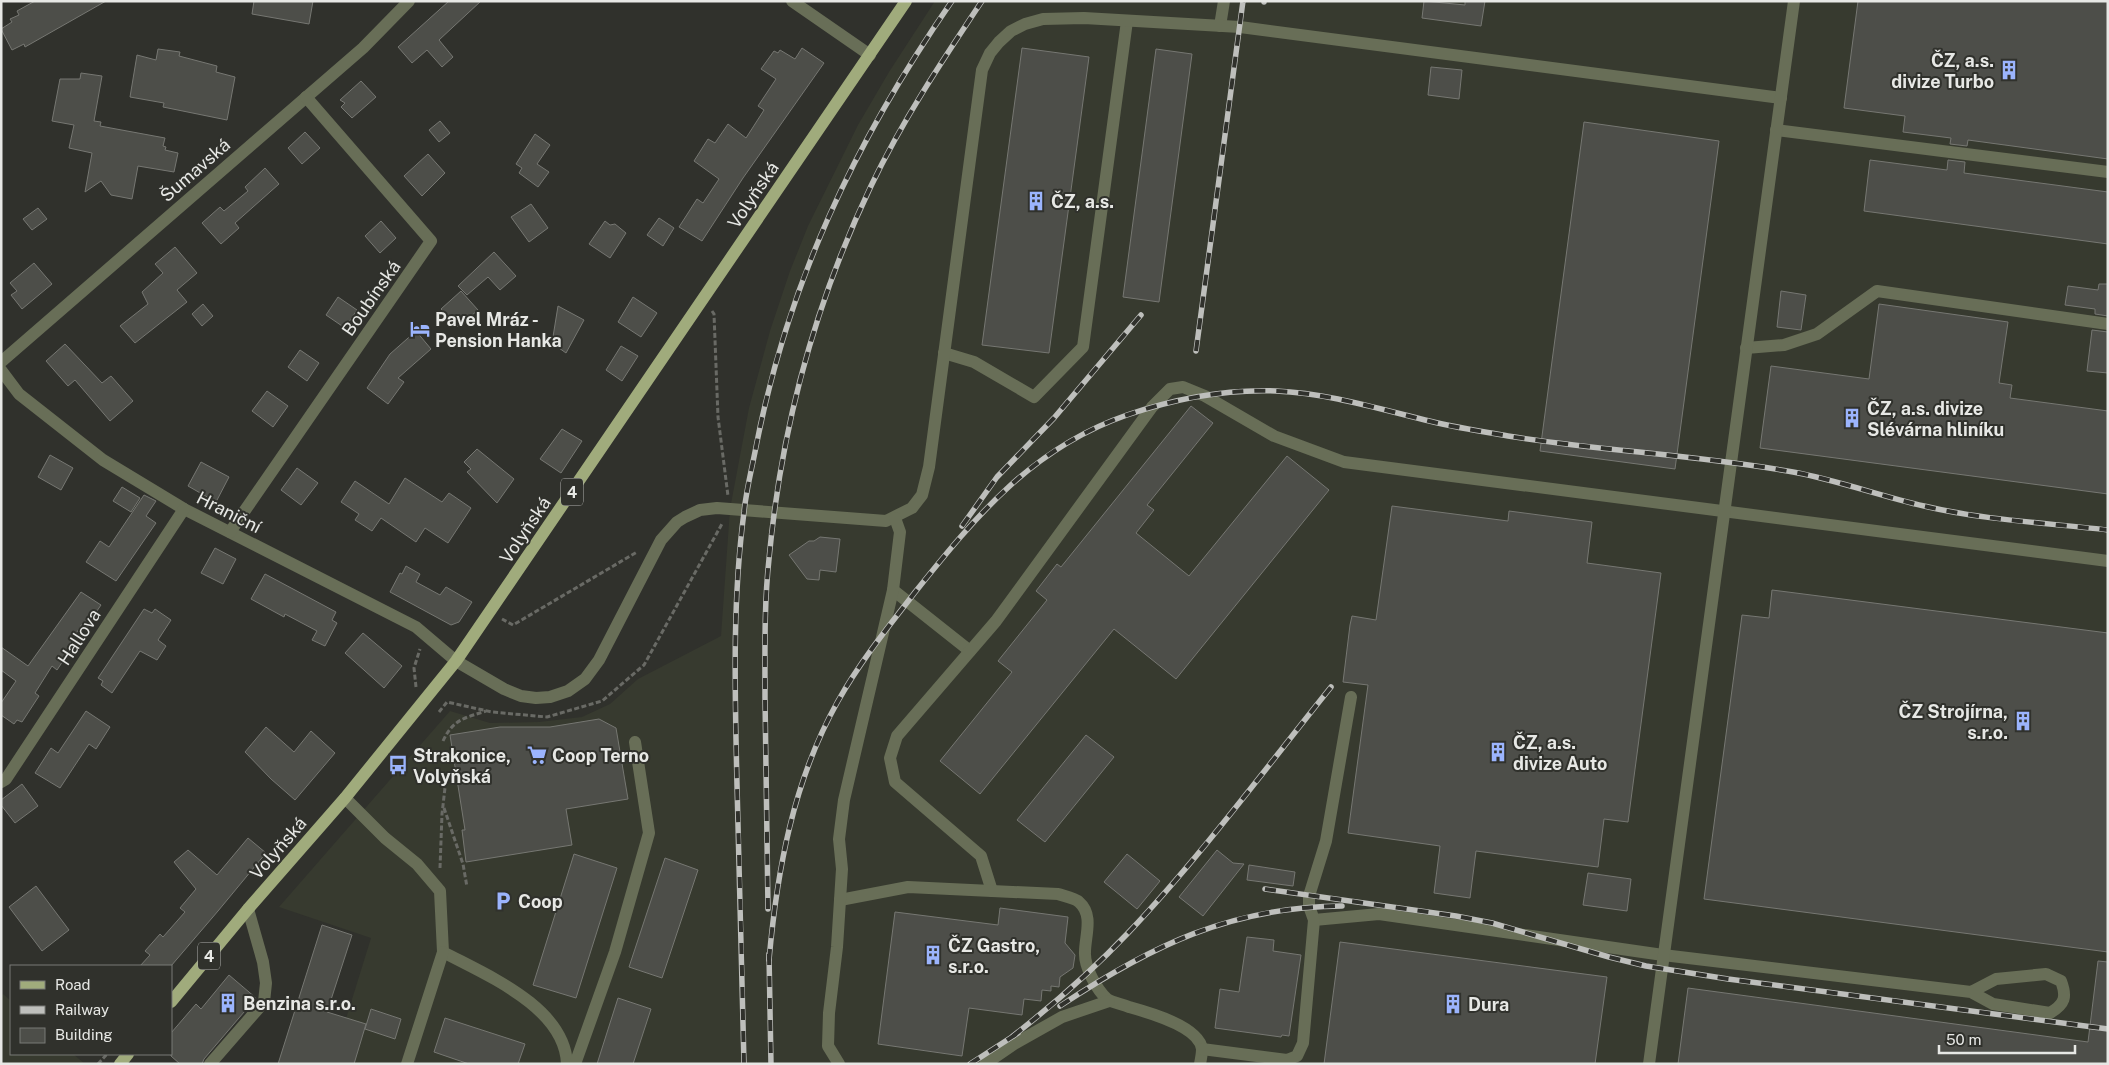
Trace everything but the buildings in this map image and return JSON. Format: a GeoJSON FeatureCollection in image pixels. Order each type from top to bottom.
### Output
{"type":"FeatureCollection","features":[{"type":"Feature","properties":{"kind":"main road","name":"Volyňská"},"geometry":{"type":"LineString","coordinates":[[172,1001],[344,798],[456,661],[906,1]]}},
{"type":"Feature","properties":{"kind":"street","name":"Šumavská"},"geometry":{"type":"LineString","coordinates":[[1,362],[363,48],[409,1]]}},
{"type":"Feature","properties":{"kind":"street"},"geometry":{"type":"LineString","coordinates":[[792,1],[870,54]]}},
{"type":"Feature","properties":{"kind":"street"},"geometry":{"type":"LineString","coordinates":[[1220,26],[1224,1]]}},
{"type":"Feature","properties":{"kind":"street"},"geometry":{"type":"LineString","coordinates":[[1649,1064],[1794,1]]}},
{"type":"Feature","properties":{"kind":"street"},"geometry":{"type":"LineString","coordinates":[[839,1064],[828,1046],[829,1013],[837,947],[842,869],[840,839],[844,800],[893,590],[900,532],[895,518],[912,508],[922,495],[925,485],[982,70],[990,53],[999,42],[1011,31],[1024,24],[1043,19],[1084,18],[1220,26],[1781,98]]}},
{"type":"Feature","properties":{"kind":"street"},"geometry":{"type":"LineString","coordinates":[[944,353],[974,362],[1034,397],[1083,347],[1128,21]]}},
{"type":"Feature","properties":{"kind":"street","name":"Boubínská"},"geometry":{"type":"LineString","coordinates":[[230,532],[431,241],[306,97]]}},
{"type":"Feature","properties":{"kind":"street"},"geometry":{"type":"LineString","coordinates":[[1776,130],[2108,172]]}},
{"type":"Feature","properties":{"kind":"street"},"geometry":{"type":"LineString","coordinates":[[1746,348],[1784,345],[1817,334],[1877,291],[2108,324]]}},
{"type":"Feature","properties":{"kind":"street","name":"Hraniční"},"geometry":{"type":"LineString","coordinates":[[3,376],[19,394],[103,460],[184,509],[416,627],[456,661],[504,689],[521,696],[550,697],[568,691],[585,679],[599,660],[660,540],[684,517],[708,508],[876,522],[895,518]]}},
{"type":"Feature","properties":{"kind":"street"},"geometry":{"type":"LineString","coordinates":[[992,891],[981,856],[895,782],[890,758],[897,736],[996,621],[1152,408],[1170,389],[1183,387],[1205,396],[1274,436],[1344,462],[2108,561]]}},
{"type":"Feature","properties":{"kind":"street","name":"Hallova"},"geometry":{"type":"LineString","coordinates":[[1,782],[6,778],[184,509]]}},
{"type":"Feature","properties":{"kind":"street"},"geometry":{"type":"LineString","coordinates":[[893,590],[970,651]]}},
{"type":"Feature","properties":{"kind":"street"},"geometry":{"type":"LineString","coordinates":[[1202,1049],[1287,1060],[1297,1056],[1302,1043],[1314,920],[1308,896],[1326,841],[1351,697]]}},
{"type":"Feature","properties":{"kind":"street"},"geometry":{"type":"LineString","coordinates":[[575,1064],[615,952],[649,833],[634,742]]}},
{"type":"Feature","properties":{"kind":"street"},"geometry":{"type":"LineString","coordinates":[[344,798],[385,838],[417,864],[440,891],[443,952],[407,1064]]}},
{"type":"Feature","properties":{"kind":"street"},"geometry":{"type":"LineString","coordinates":[[840,900],[908,887],[1058,894],[1079,901],[1087,914],[1088,935],[1084,954],[1088,972],[1100,991],[1109,1001],[1168,1020],[1189,1032],[1198,1040],[1202,1049],[1200,1064]]}},
{"type":"Feature","properties":{"kind":"street"},"geometry":{"type":"LineString","coordinates":[[210,1064],[264,1002],[266,983],[263,962],[248,909]]}},
{"type":"Feature","properties":{"kind":"street"},"geometry":{"type":"LineString","coordinates":[[1314,920],[1379,914],[1663,955],[1971,992],[1993,1004],[2050,1013],[2060,1007],[2065,994],[2061,981],[2046,974],[1996,979],[1971,992]]}},
{"type":"Feature","properties":{"kind":"street"},"geometry":{"type":"LineString","coordinates":[[443,952],[522,996],[540,1011],[557,1032],[565,1048],[567,1064]]}},
{"type":"Feature","properties":{"kind":"street"},"geometry":{"type":"LineString","coordinates":[[986,1064],[1014,1044],[1062,1017],[1109,1001]]}},
{"type":"Feature","properties":{"kind":"path"},"geometry":{"type":"LineString","coordinates":[[704,298],[714,314],[718,418],[730,509]]}},
{"type":"Feature","properties":{"kind":"path"},"geometry":{"type":"LineString","coordinates":[[490,613],[513,625],[640,550],[655,551]]}},
{"type":"Feature","properties":{"kind":"path"},"geometry":{"type":"LineString","coordinates":[[416,688],[414,668],[421,646],[427,636]]}},
{"type":"Feature","properties":{"kind":"path"},"geometry":{"type":"LineString","coordinates":[[443,741],[449,727],[461,719],[487,711]]}},
{"type":"Feature","properties":{"kind":"path"},"geometry":{"type":"LineString","coordinates":[[440,891],[443,805],[446,779]]}},
{"type":"Feature","properties":{"kind":"path"},"geometry":{"type":"LineString","coordinates":[[443,805],[464,864],[466,887]]}},
{"type":"Feature","properties":{"kind":"shaded area","name":"ČZ, a.s."},"geometry":{"type":"Polygon","coordinates":[[[935,1],[2108,1],[2108,1064],[332,1064],[371,938],[279,907],[450,711],[490,723],[539,722],[582,717],[610,704],[638,679],[721,636],[730,509],[749,408],[770,331],[790,271],[808,226],[858,125],[889,72],[935,1]]]}},
{"type":"Feature","properties":{"kind":"shaded area"},"geometry":{"type":"Polygon","coordinates":[[[3,994],[10,1000],[10,1055],[74,1055],[85,1064],[1,1064],[1,996],[3,994]]]}},
{"type":"Feature","properties":{"kind":"railway"},"geometry":{"type":"LineString","coordinates":[[744,1064],[735,649],[740,546],[749,482],[769,390],[786,330],[806,272],[829,216],[855,161],[885,107],[952,1]]}},
{"type":"Feature","properties":{"kind":"railway"},"geometry":{"type":"LineString","coordinates":[[768,909],[765,698],[766,594],[775,510],[782,462],[792,415],[817,321],[833,275],[871,186],[909,115],[982,1]]}},
{"type":"Feature","properties":{"kind":"railway"},"geometry":{"type":"LineString","coordinates":[[1196,351],[1243,1]]}},
{"type":"Feature","properties":{"kind":"railway"},"geometry":{"type":"LineString","coordinates":[[962,526],[997,477],[1054,418],[1141,315]]}},
{"type":"Feature","properties":{"kind":"railway"},"geometry":{"type":"LineString","coordinates":[[769,960],[782,860],[799,795],[822,731],[856,672],[938,563],[1008,487],[1034,465],[1062,446],[1093,429],[1127,415],[1163,404],[1219,393],[1295,392],[1370,406],[1445,425],[1508,436],[1579,446],[1722,461],[1793,472],[1826,479],[1891,498],[1969,515],[2108,530]]}},
{"type":"Feature","properties":{"kind":"railway"},"geometry":{"type":"LineString","coordinates":[[1013,1036],[1058,999],[1115,947],[1155,904],[1207,843],[1331,687]]}},
{"type":"Feature","properties":{"kind":"railway"},"geometry":{"type":"LineString","coordinates":[[1265,889],[1456,916],[1492,923],[1646,966],[1728,979],[2108,1029]]}},
{"type":"Feature","properties":{"kind":"railway"},"geometry":{"type":"LineString","coordinates":[[1060,1006],[1127,965],[1193,934],[1228,922],[1263,914],[1301,908],[1342,906]]}},
{"type":"Feature","properties":{"kind":"railway"},"geometry":{"type":"LineString","coordinates":[[769,954],[771,1064]]}},
{"type":"Feature","properties":{"kind":"railway"},"geometry":{"type":"LineString","coordinates":[[970,1064],[1018,1033]]}},
{"type":"Feature","properties":{"kind":"place","name":"ČZ, a.s. divize Turbo"},"geometry":{"type":"Point","coordinates":[2009,70]}},
{"type":"Feature","properties":{"kind":"place","name":"ČZ, a.s."},"geometry":{"type":"Point","coordinates":[1036,201]}},
{"type":"Feature","properties":{"kind":"place","name":"Pavel Mráz - Pension Hanka"},"geometry":{"type":"Point","coordinates":[420,329]}},
{"type":"Feature","properties":{"kind":"place","name":"ČZ, a.s. divize Slévárna hliníku"},"geometry":{"type":"Point","coordinates":[1852,418]}},
{"type":"Feature","properties":{"kind":"place","name":"ČZ Strojírna, s.r.o."},"geometry":{"type":"Point","coordinates":[2023,721]}},
{"type":"Feature","properties":{"kind":"place","name":"ČZ, a.s. divize Auto"},"geometry":{"type":"Point","coordinates":[1498,752]}},
{"type":"Feature","properties":{"kind":"place","name":"Coop Terno"},"geometry":{"type":"Point","coordinates":[537,755]}},
{"type":"Feature","properties":{"kind":"place","name":"Strakonice, Volyňská"},"geometry":{"type":"Point","coordinates":[398,765]}},
{"type":"Feature","properties":{"kind":"place","name":"Coop"},"geometry":{"type":"Point","coordinates":[503,901]}},
{"type":"Feature","properties":{"kind":"place","name":"ČZ Gastro, s.r.o."},"geometry":{"type":"Point","coordinates":[933,955]}},
{"type":"Feature","properties":{"kind":"place","name":"Benzina s.r.o."},"geometry":{"type":"Point","coordinates":[228,1003]}},
{"type":"Feature","properties":{"kind":"place","name":"Dura"},"geometry":{"type":"Point","coordinates":[1453,1004]}}]}
